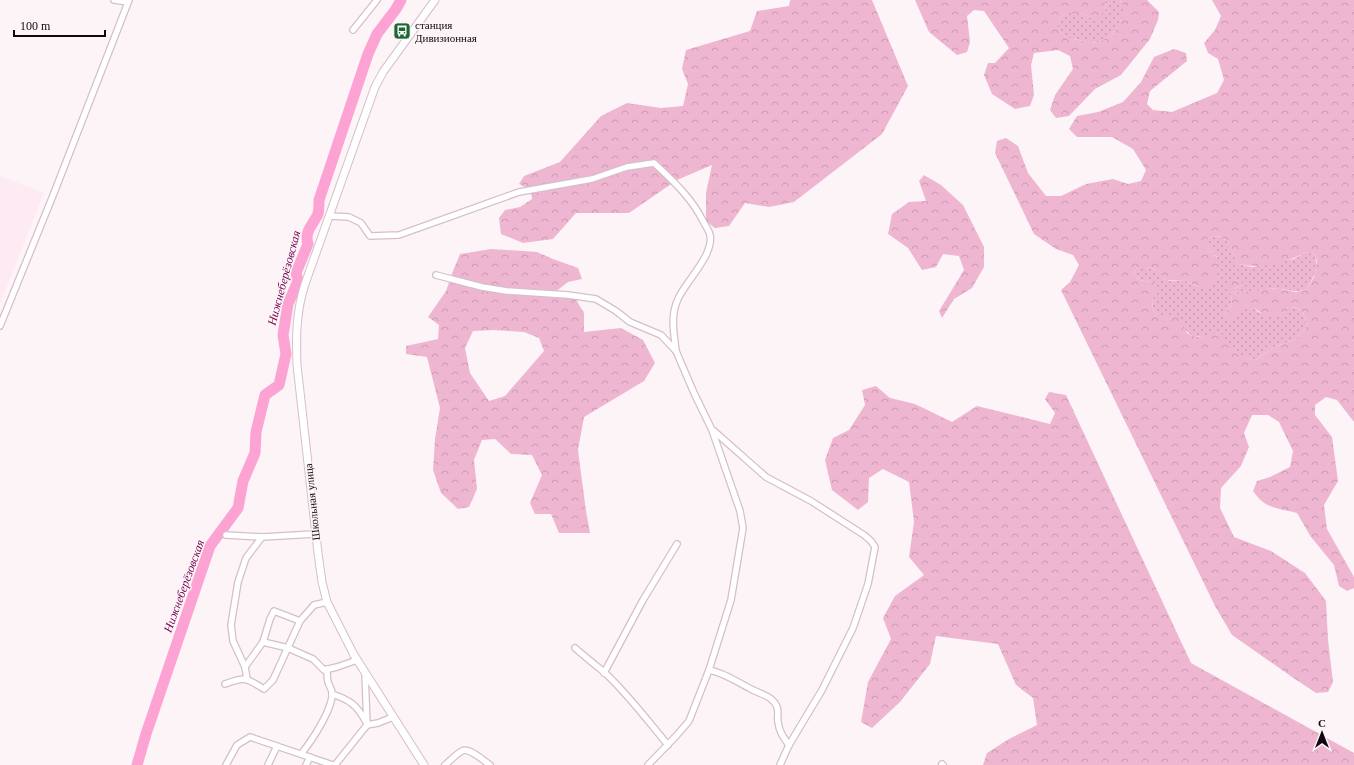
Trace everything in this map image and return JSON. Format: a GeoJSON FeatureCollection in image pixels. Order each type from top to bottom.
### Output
{"type":"FeatureCollection","features":[{"type":"Feature","properties":{"kind":"street"},"geometry":{"type":"LineString","coordinates":[[0,326],[129,1],[114,0]]}},
{"type":"Feature","properties":{"kind":"street"},"geometry":{"type":"LineString","coordinates":[[353,30],[377,0]]}},
{"type":"Feature","properties":{"kind":"street","name":"Школьная улица"},"geometry":{"type":"LineString","coordinates":[[424,765],[365,672],[327,602],[322,582],[315,534],[297,365],[297,322],[300,299],[374,87],[383,72],[435,0]]}},
{"type":"Feature","properties":{"kind":"street"},"geometry":{"type":"LineString","coordinates":[[329,216],[349,217],[361,222],[370,236],[400,235],[519,192],[592,179],[627,167],[654,163],[682,190],[693,204],[710,234],[710,243],[707,254],[683,290],[675,307],[673,315],[673,328],[676,351],[712,430],[740,511],[743,528],[731,600],[709,670],[689,721],[648,765]]}},
{"type":"Feature","properties":{"kind":"street"},"geometry":{"type":"LineString","coordinates":[[436,275],[482,287],[507,291],[568,294],[596,300],[616,311],[630,322],[661,335],[676,351]]}},
{"type":"Feature","properties":{"kind":"street"},"geometry":{"type":"LineString","coordinates":[[712,430],[766,477],[811,501],[864,535],[875,547],[868,584],[853,628],[822,690],[789,744],[780,765]]}},
{"type":"Feature","properties":{"kind":"street"},"geometry":{"type":"LineString","coordinates":[[226,535],[262,537],[315,534]]}},
{"type":"Feature","properties":{"kind":"street"},"geometry":{"type":"LineString","coordinates":[[247,679],[245,667],[233,641],[231,625],[238,582],[246,558],[262,537]]}},
{"type":"Feature","properties":{"kind":"street"},"geometry":{"type":"LineString","coordinates":[[604,673],[643,600],[677,544]]}},
{"type":"Feature","properties":{"kind":"street"},"geometry":{"type":"LineString","coordinates":[[225,684],[235,680],[247,679],[264,689],[273,680],[300,621],[314,606],[327,602]]}},
{"type":"Feature","properties":{"kind":"street"},"geometry":{"type":"LineString","coordinates":[[245,667],[263,642],[274,611],[300,621]]}},
{"type":"Feature","properties":{"kind":"street"},"geometry":{"type":"LineString","coordinates":[[263,642],[288,648],[313,659],[324,670],[337,668],[358,660]]}},
{"type":"Feature","properties":{"kind":"street"},"geometry":{"type":"LineString","coordinates":[[575,648],[604,673],[637,708],[668,745]]}},
{"type":"Feature","properties":{"kind":"street"},"geometry":{"type":"LineString","coordinates":[[301,754],[311,741],[324,718],[329,705],[332,694],[327,678],[327,669]]}},
{"type":"Feature","properties":{"kind":"street"},"geometry":{"type":"LineString","coordinates":[[709,670],[726,675],[769,697],[776,706],[781,734],[789,744]]}},
{"type":"Feature","properties":{"kind":"street"},"geometry":{"type":"LineString","coordinates":[[226,765],[237,745],[250,737],[334,765],[367,724],[365,672]]}},
{"type":"Feature","properties":{"kind":"street"},"geometry":{"type":"LineString","coordinates":[[332,694],[349,701],[357,707],[367,724]]}},
{"type":"Feature","properties":{"kind":"street"},"geometry":{"type":"LineString","coordinates":[[367,724],[378,724],[393,717]]}},
{"type":"Feature","properties":{"kind":"street"},"geometry":{"type":"LineString","coordinates":[[268,765],[277,746]]}},
{"type":"Feature","properties":{"kind":"street"},"geometry":{"type":"LineString","coordinates":[[445,765],[462,751],[466,750],[490,765]]}},
{"type":"Feature","properties":{"kind":"street"},"geometry":{"type":"LineString","coordinates":[[306,765],[310,757]]}},
{"type":"Feature","properties":{"kind":"shaded area"},"geometry":{"type":"Polygon","coordinates":[[[0,176],[44,193],[0,304],[0,176]]]}},
{"type":"Feature","properties":{"kind":"green space"},"geometry":{"type":"Polygon","coordinates":[[[790,0],[872,0],[908,86],[882,134],[794,202],[769,207],[745,203],[729,226],[715,228],[706,221],[706,193],[712,165],[677,180],[629,213],[576,213],[553,239],[523,243],[501,234],[499,218],[505,210],[520,207],[532,199],[531,190],[519,184],[524,176],[560,162],[601,116],[627,103],[661,108],[683,106],[688,84],[682,69],[686,50],[750,31],[757,11],[789,6],[790,0]]]}},
{"type":"Feature","properties":{"kind":"green space"},"geometry":{"type":"Polygon","coordinates":[[[915,0],[1105,0],[1106,9],[1098,19],[1091,18],[1080,13],[1065,13],[1058,21],[1058,30],[1067,38],[1097,43],[1113,34],[1123,17],[1123,6],[1120,0],[1147,0],[1159,12],[1158,20],[1150,39],[1121,75],[1095,89],[1069,116],[1056,118],[1050,110],[1055,95],[1073,69],[1070,56],[1058,50],[1034,53],[1031,65],[1034,95],[1030,106],[1015,109],[992,94],[984,75],[988,63],[995,63],[1009,48],[984,11],[974,10],[967,16],[970,42],[967,52],[957,55],[929,32],[915,0]]]}},
{"type":"Feature","properties":{"kind":"green space"},"geometry":{"type":"Polygon","coordinates":[[[1105,0],[1120,0],[1123,6],[1123,17],[1113,34],[1097,43],[1067,38],[1058,30],[1058,21],[1065,13],[1080,13],[1091,18],[1106,9],[1105,0]]]}},
{"type":"Feature","properties":{"kind":"green space"},"geometry":{"type":"Polygon","coordinates":[[[1212,0],[1354,0],[1354,422],[1337,400],[1326,397],[1315,405],[1315,415],[1332,437],[1338,481],[1324,505],[1327,529],[1354,577],[1354,588],[1347,591],[1339,586],[1334,565],[1311,537],[1297,513],[1267,505],[1253,491],[1257,481],[1270,477],[1290,467],[1293,451],[1279,422],[1268,415],[1252,415],[1244,433],[1249,447],[1241,466],[1221,488],[1220,508],[1234,537],[1271,551],[1305,573],[1326,601],[1328,640],[1333,682],[1328,692],[1316,693],[1232,635],[1215,606],[1061,290],[1070,282],[1079,265],[1073,255],[1056,249],[1034,234],[995,153],[997,141],[1006,138],[1018,146],[1028,173],[1046,196],[1061,196],[1086,184],[1113,179],[1128,184],[1141,181],[1146,170],[1133,149],[1112,137],[1077,137],[1069,129],[1077,116],[1098,112],[1123,102],[1141,82],[1154,57],[1174,49],[1186,53],[1187,61],[1150,91],[1147,104],[1153,110],[1172,112],[1217,93],[1224,80],[1218,59],[1208,53],[1204,43],[1215,30],[1221,16],[1212,0]],[[1219,236],[1207,239],[1207,246],[1217,257],[1220,265],[1215,278],[1210,285],[1206,287],[1198,287],[1183,280],[1164,279],[1160,271],[1147,267],[1137,267],[1134,274],[1139,280],[1151,282],[1158,287],[1158,293],[1152,299],[1153,310],[1158,315],[1172,315],[1182,320],[1185,330],[1191,336],[1200,337],[1217,332],[1222,334],[1223,340],[1234,352],[1256,360],[1272,348],[1296,339],[1307,326],[1304,315],[1297,308],[1288,307],[1280,317],[1274,317],[1265,315],[1245,305],[1229,321],[1224,320],[1223,315],[1232,305],[1231,295],[1227,291],[1227,286],[1236,280],[1242,281],[1242,285],[1234,289],[1236,295],[1263,289],[1280,289],[1296,292],[1307,289],[1314,277],[1317,261],[1314,254],[1306,252],[1290,260],[1264,266],[1238,264],[1228,242],[1219,236]]]}},
{"type":"Feature","properties":{"kind":"green space"},"geometry":{"type":"Polygon","coordinates":[[[924,175],[941,185],[963,205],[984,247],[984,267],[972,288],[954,299],[942,318],[939,311],[964,270],[959,256],[943,254],[936,267],[922,270],[908,248],[888,234],[892,214],[909,202],[926,201],[919,181],[924,175]]]}},
{"type":"Feature","properties":{"kind":"green space"},"geometry":{"type":"Polygon","coordinates":[[[1219,236],[1228,242],[1238,264],[1252,267],[1294,259],[1306,252],[1314,254],[1316,259],[1316,268],[1307,289],[1296,291],[1268,289],[1236,295],[1234,289],[1242,285],[1236,280],[1231,295],[1232,305],[1223,315],[1245,305],[1252,307],[1258,312],[1280,317],[1288,307],[1293,307],[1302,312],[1307,326],[1296,339],[1272,348],[1256,360],[1243,357],[1230,349],[1223,342],[1206,337],[1192,336],[1172,315],[1158,315],[1153,310],[1152,299],[1157,293],[1151,282],[1139,280],[1134,274],[1137,267],[1147,267],[1160,271],[1164,279],[1171,281],[1184,280],[1198,287],[1217,257],[1207,246],[1207,239],[1219,236]]]}},
{"type":"Feature","properties":{"kind":"green space"},"geometry":{"type":"Polygon","coordinates":[[[491,249],[537,252],[578,268],[582,279],[568,282],[549,297],[575,298],[584,313],[584,332],[621,328],[643,340],[655,363],[644,381],[584,417],[578,450],[590,533],[559,533],[551,514],[535,514],[530,503],[542,475],[532,455],[511,454],[495,439],[482,440],[474,460],[477,489],[469,507],[458,509],[441,493],[433,470],[435,439],[440,408],[427,357],[406,354],[406,346],[438,339],[439,325],[428,317],[446,291],[460,254],[491,249]],[[493,330],[473,331],[465,348],[470,373],[489,401],[505,396],[544,351],[539,338],[524,332],[493,330]]]}},
{"type":"Feature","properties":{"kind":"green space"},"geometry":{"type":"Polygon","coordinates":[[[876,386],[890,398],[915,404],[952,422],[977,406],[1050,424],[1055,413],[1045,399],[1049,392],[1066,395],[1191,663],[1354,753],[1354,765],[983,765],[987,753],[1009,739],[1037,725],[1033,698],[1016,685],[998,644],[936,636],[930,664],[900,702],[872,728],[861,722],[868,682],[891,639],[883,618],[895,596],[924,575],[909,557],[914,522],[909,482],[883,469],[869,478],[868,502],[858,510],[832,490],[825,460],[833,438],[849,430],[865,405],[862,390],[876,386]]]}},
{"type":"Feature","properties":{"kind":"waterway","name":"Нижнеберёзовская"},"geometry":{"type":"LineString","coordinates":[[137,765],[146,734],[210,546],[238,508],[243,481],[255,453],[256,432],[265,395],[279,385],[286,354],[283,335],[288,304],[298,281],[296,273],[308,244],[308,232],[318,214],[319,200],[368,54],[377,34],[401,0]]}},
{"type":"Feature","properties":{"kind":"place","name":"станция Дивизионная"},"geometry":{"type":"Point","coordinates":[402,31]}}]}
